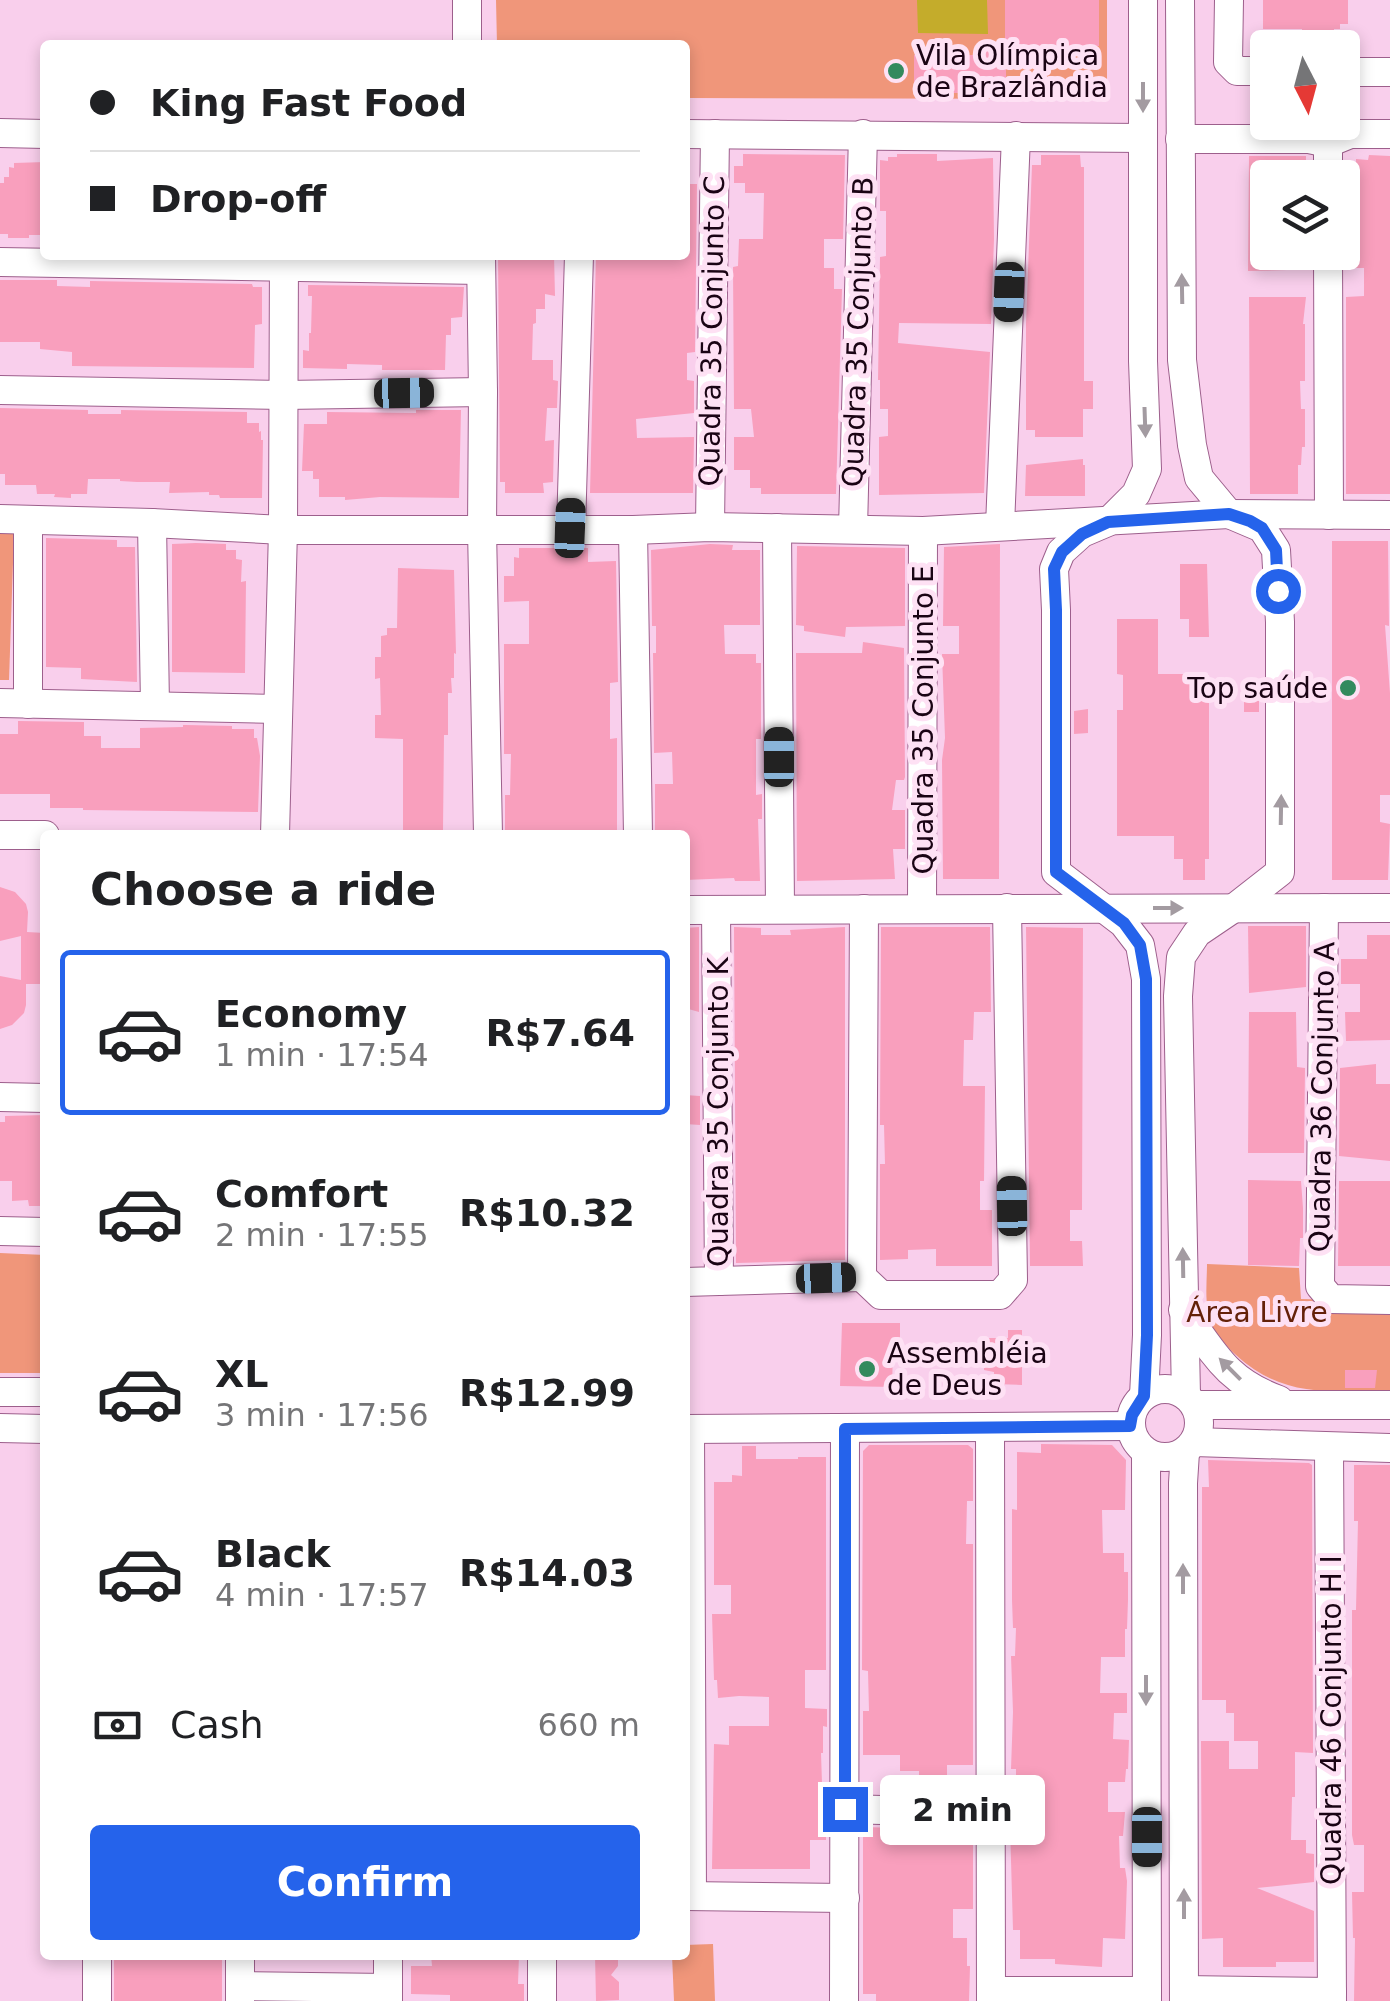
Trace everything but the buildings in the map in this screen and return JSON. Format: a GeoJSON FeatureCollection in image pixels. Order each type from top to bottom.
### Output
{"type":"FeatureCollection","features":[{"type":"Feature","properties":{"kind":"street"},"geometry":{"type":"LineString","coordinates":[[466,40],[467,0]]}},
{"type":"Feature","properties":{"kind":"street"},"geometry":{"type":"LineString","coordinates":[[1016,908],[1041,894],[1056,872],[1054,569],[1062,552],[1082,534],[1108,522],[1136,494],[1147,468],[1142,362],[1143,0]]}},
{"type":"Feature","properties":{"kind":"street"},"geometry":{"type":"LineString","coordinates":[[1180,0],[1182,360],[1192,445],[1199,478],[1229,514],[1262,528],[1276,550],[1280,872],[1286,884],[1317,908]]}},
{"type":"Feature","properties":{"kind":"street"},"geometry":{"type":"LineString","coordinates":[[1229,0],[1228,62],[1237,71],[1250,71]]}},
{"type":"Feature","properties":{"kind":"street"},"geometry":{"type":"LineString","coordinates":[[1360,72],[1390,72]]}},
{"type":"Feature","properties":{"kind":"street"},"geometry":{"type":"LineString","coordinates":[[0,133],[40,134]]}},
{"type":"Feature","properties":{"kind":"street"},"geometry":{"type":"LineString","coordinates":[[690,134],[1143,138]]}},
{"type":"Feature","properties":{"kind":"street","name":"Quadra 35 Conjunto C"},"geometry":{"type":"LineString","coordinates":[[710,527],[715,134]]}},
{"type":"Feature","properties":{"kind":"street","name":"Quadra 35 Conjunto B"},"geometry":{"type":"LineString","coordinates":[[853,529],[864,134]]}},
{"type":"Feature","properties":{"kind":"street"},"geometry":{"type":"LineString","coordinates":[[1180,138],[1308,138],[1328,143],[1350,134],[1390,134]]}},
{"type":"Feature","properties":{"kind":"street"},"geometry":{"type":"LineString","coordinates":[[1000,526],[1016,136]]}},
{"type":"Feature","properties":{"kind":"street"},"geometry":{"type":"LineString","coordinates":[[1328,143],[1328,160]]}},
{"type":"Feature","properties":{"kind":"street"},"geometry":{"type":"LineString","coordinates":[[275,830],[284,260]]}},
{"type":"Feature","properties":{"kind":"street"},"geometry":{"type":"LineString","coordinates":[[570,528],[579,260]]}},
{"type":"Feature","properties":{"kind":"street"},"geometry":{"type":"LineString","coordinates":[[0,262],[481,262],[488,830]]}},
{"type":"Feature","properties":{"kind":"street"},"geometry":{"type":"LineString","coordinates":[[1316,516],[1327,270]]}},
{"type":"Feature","properties":{"kind":"street"},"geometry":{"type":"LineString","coordinates":[[1142,362],[1182,360]]}},
{"type":"Feature","properties":{"kind":"street"},"geometry":{"type":"LineString","coordinates":[[0,390],[483,392]]}},
{"type":"Feature","properties":{"kind":"street"},"geometry":{"type":"LineString","coordinates":[[278,709],[14,703],[14,520],[282,530],[710,527],[923,531],[1229,514],[1390,515]]}},
{"type":"Feature","properties":{"kind":"street"},"geometry":{"type":"LineString","coordinates":[[1276,550],[1284,535],[1316,516]]}},
{"type":"Feature","properties":{"kind":"street"},"geometry":{"type":"LineString","coordinates":[[152,523],[155,706]]}},
{"type":"Feature","properties":{"kind":"street"},"geometry":{"type":"LineString","coordinates":[[1000,526],[1028,540],[1054,569]]}},
{"type":"Feature","properties":{"kind":"street"},"geometry":{"type":"LineString","coordinates":[[778,528],[780,909]]}},
{"type":"Feature","properties":{"kind":"street"},"geometry":{"type":"LineString","coordinates":[[633,530],[638,830]]}},
{"type":"Feature","properties":{"kind":"street","name":"Quadra 35 Conjunto E"},"geometry":{"type":"LineString","coordinates":[[922,909],[923,531]]}},
{"type":"Feature","properties":{"kind":"street"},"geometry":{"type":"LineString","coordinates":[[0,834],[40,836]]}},
{"type":"Feature","properties":{"kind":"street"},"geometry":{"type":"LineString","coordinates":[[1056,872],[1124,923],[1140,945],[1146,979],[1147,1335],[1144,1396],[1132,1415],[1133,1436],[1146,1452],[1166,1458],[1190,1447],[1390,1448]]}},
{"type":"Feature","properties":{"kind":"street"},"geometry":{"type":"LineString","coordinates":[[1280,872],[1196,933],[1181,957],[1178,996],[1183,1310],[1190,1400],[1200,1424],[1190,1447],[1184,1996],[1332,1996]]}},
{"type":"Feature","properties":{"kind":"street"},"geometry":{"type":"LineString","coordinates":[[719,1281],[862,1277],[881,1295],[1000,1294],[1013,1280],[1016,908]]}},
{"type":"Feature","properties":{"kind":"street","name":"Quadra 36 Conjunto A"},"geometry":{"type":"LineString","coordinates":[[1317,908],[1320,1286],[1332,1299],[1390,1300]]}},
{"type":"Feature","properties":{"kind":"street"},"geometry":{"type":"LineString","coordinates":[[690,910],[1390,908]]}},
{"type":"Feature","properties":{"kind":"street"},"geometry":{"type":"LineString","coordinates":[[862,1277],[864,909]]}},
{"type":"Feature","properties":{"kind":"street","name":"Quadra 35 Conjunto K"},"geometry":{"type":"LineString","coordinates":[[690,1282],[719,1281],[716,910]]}},
{"type":"Feature","properties":{"kind":"street"},"geometry":{"type":"LineString","coordinates":[[1146,1083],[1180,1085]]}},
{"type":"Feature","properties":{"kind":"street"},"geometry":{"type":"LineString","coordinates":[[0,1097],[40,1098]]}},
{"type":"Feature","properties":{"kind":"street"},"geometry":{"type":"LineString","coordinates":[[0,1231],[40,1232]]}},
{"type":"Feature","properties":{"kind":"street"},"geometry":{"type":"LineString","coordinates":[[1183,1310],[1226,1369],[1253,1390],[1295,1406]]}},
{"type":"Feature","properties":{"kind":"street"},"geometry":{"type":"LineString","coordinates":[[1144,1396],[1165,1389],[1190,1400],[1295,1406],[1390,1405]]}},
{"type":"Feature","properties":{"kind":"street"},"geometry":{"type":"LineString","coordinates":[[0,1392],[40,1392]]}},
{"type":"Feature","properties":{"kind":"street"},"geometry":{"type":"LineString","coordinates":[[690,1428],[1130,1426]]}},
{"type":"Feature","properties":{"kind":"street"},"geometry":{"type":"LineString","coordinates":[[0,1428],[40,1428]]}},
{"type":"Feature","properties":{"kind":"street"},"geometry":{"type":"LineString","coordinates":[[990,1428],[991,1996],[1147,1996],[1146,1452]]}},
{"type":"Feature","properties":{"kind":"street"},"geometry":{"type":"LineString","coordinates":[[844,2001],[845,1429]]}},
{"type":"Feature","properties":{"kind":"street","name":"Quadra 46 Conjunto H I"},"geometry":{"type":"LineString","coordinates":[[1330,1448],[1332,1996]]}},
{"type":"Feature","properties":{"kind":"street"},"geometry":{"type":"LineString","coordinates":[[845,1809],[992,1813]]}},
{"type":"Feature","properties":{"kind":"street"},"geometry":{"type":"LineString","coordinates":[[690,1896],[845,1898]]}},
{"type":"Feature","properties":{"kind":"street"},"geometry":{"type":"LineString","coordinates":[[97,1960],[97,2001]]}},
{"type":"Feature","properties":{"kind":"street"},"geometry":{"type":"LineString","coordinates":[[240,1960],[240,1994],[388,1995],[388,1960]]}},
{"type":"Feature","properties":{"kind":"street"},"geometry":{"type":"LineString","coordinates":[[542,1960],[542,2001]]}},
{"type":"Feature","properties":{"kind":"green space","name":"Vila Olímpica de Brazlândia"},"geometry":{"type":"Polygon","coordinates":[[[496,0],[1107,0],[1107,99],[690,98],[690,40],[497,40],[496,0]]]}},
{"type":"Feature","properties":{"kind":"green space"},"geometry":{"type":"Polygon","coordinates":[[[0,532],[14,533],[9,680],[0,680],[0,532]]]}},
{"type":"Feature","properties":{"kind":"green space"},"geometry":{"type":"Polygon","coordinates":[[[0,1253],[40,1255],[40,1373],[0,1373],[0,1253]]]}},
{"type":"Feature","properties":{"kind":"green space","name":"Área Livre"},"geometry":{"type":"Polygon","coordinates":[[[1207,1264],[1299,1268],[1301,1299],[1390,1301],[1390,1391],[1308,1390],[1254,1369],[1226,1346],[1211,1324],[1207,1264]]]}},
{"type":"Feature","properties":{"kind":"green space"},"geometry":{"type":"Polygon","coordinates":[[[713,1944],[715,2001],[674,2001],[672,1960],[690,1960],[690,1945],[713,1944]]]}},
{"type":"Feature","properties":{"kind":"shaded area"},"geometry":{"type":"Polygon","coordinates":[[[917,0],[987,0],[988,34],[918,33],[917,0]]]}},
{"type":"Feature","properties":{"kind":"place","name":"Vila Olímpica de Brazlândia"},"geometry":{"type":"Point","coordinates":[896,71]}},
{"type":"Feature","properties":{"kind":"place","name":"Top saúde"},"geometry":{"type":"Point","coordinates":[1348,688]}},
{"type":"Feature","properties":{"kind":"place","name":"Assembléia de Deus"},"geometry":{"type":"Point","coordinates":[867,1369]}},
{"type":"Feature","properties":{"kind":"route"},"geometry":{"type":"LineString","coordinates":[[845,1809],[845,1429],[1130,1426],[1136,1404],[1144,1396],[1146,979],[1140,945],[1124,923],[1056,872],[1054,569],[1062,552],[1082,534],[1108,522],[1229,514],[1262,528],[1276,550],[1278,591]]}}]}
